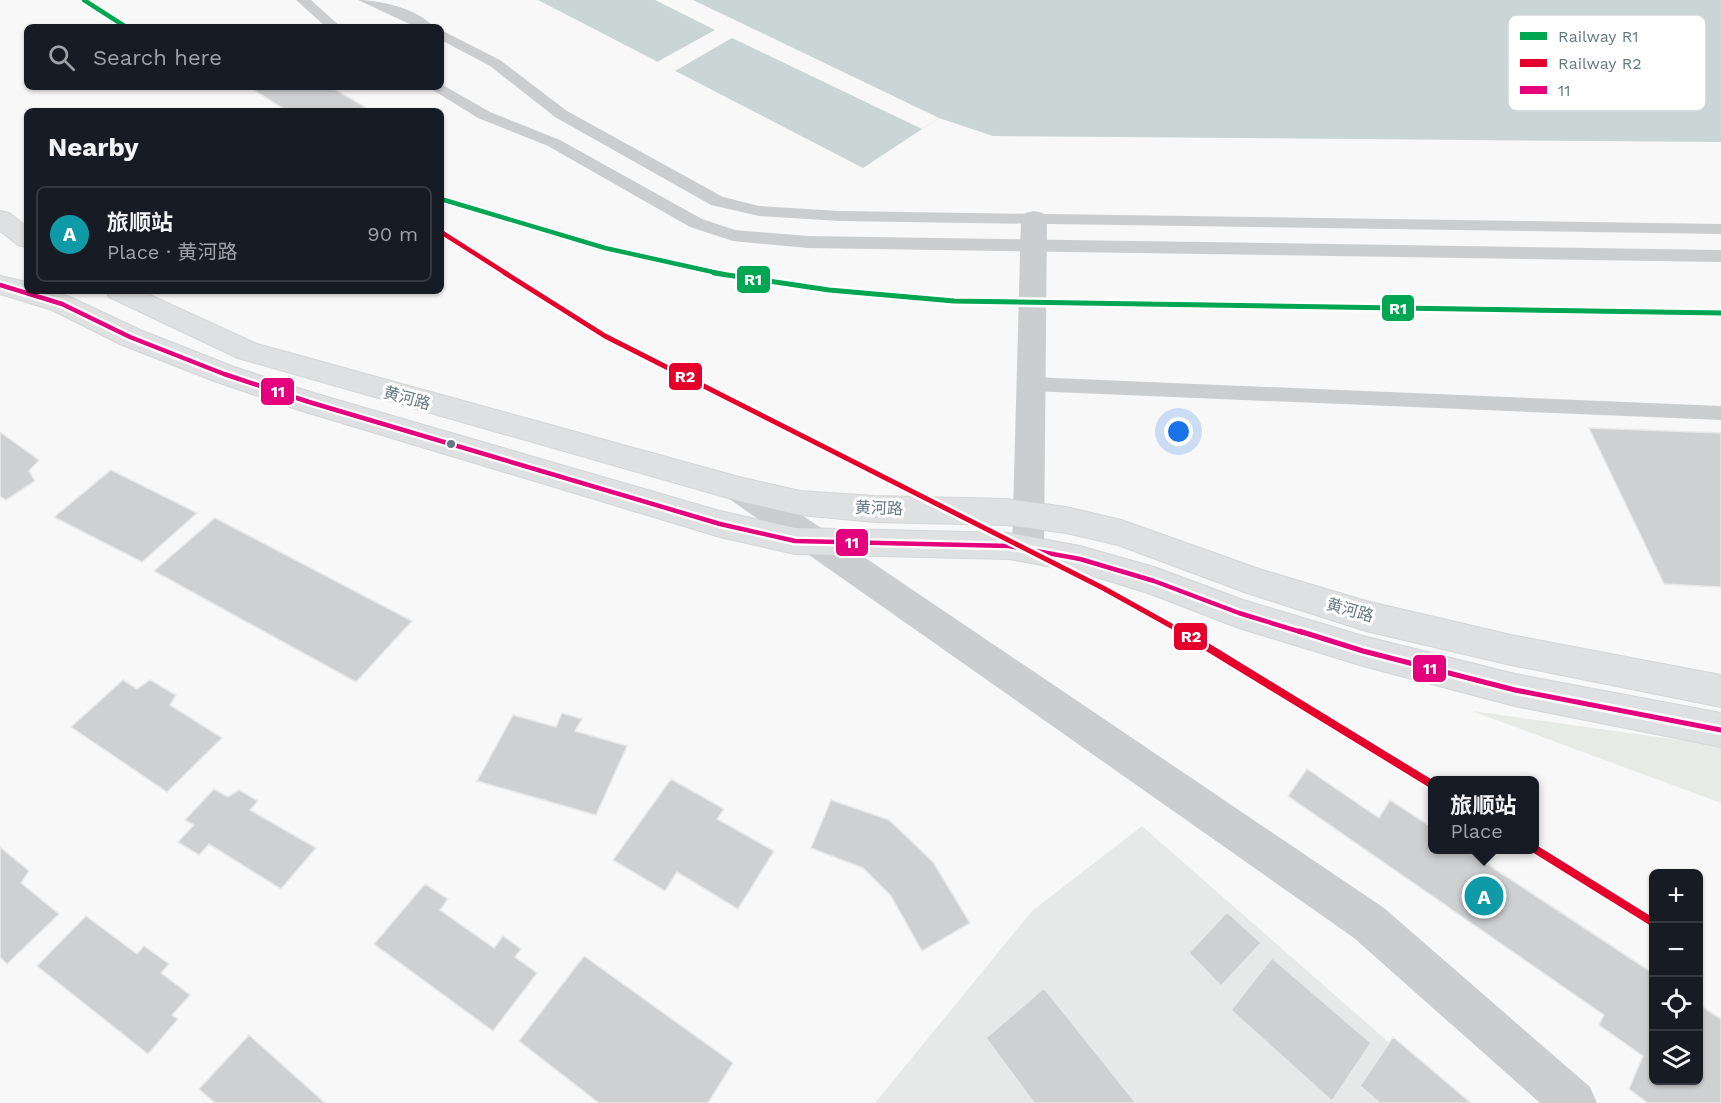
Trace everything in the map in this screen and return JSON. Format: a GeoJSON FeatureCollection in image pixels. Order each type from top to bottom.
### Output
{"type":"FeatureCollection","features":[{"type":"Feature","properties":{"kind":"highway"},"geometry":{"type":"LineString","coordinates":[[0,219],[24,237]]}},
{"type":"Feature","properties":{"kind":"highway","name":"黄河路"},"geometry":{"type":"LineString","coordinates":[[0,285],[24,291]]}},
{"type":"Feature","properties":{"kind":"highway","name":"黄河路"},"geometry":{"type":"LineString","coordinates":[[33,294],[62,304],[130,337],[224,374],[309,402],[720,524],[795,541],[1009,546],[1080,560],[1154,581],[1239,614],[1374,654],[1527,692],[1721,730]]}},
{"type":"Feature","properties":{"kind":"highway","name":"黄河路"},"geometry":{"type":"LineString","coordinates":[[125,294],[248,351],[739,489],[800,503],[1029,515],[1121,533],[1259,583],[1366,616],[1511,650],[1721,691]]}},
{"type":"Feature","properties":{"kind":"street"},"geometry":{"type":"LineString","coordinates":[[1028,550],[1034,232]]}},
{"type":"Feature","properties":{"kind":"street"},"geometry":{"type":"LineString","coordinates":[[739,489],[1369,923],[1574,1103]]}},
{"type":"Feature","properties":{"kind":"lane"},"geometry":{"type":"LineString","coordinates":[[303,0],[331,24]]}},
{"type":"Feature","properties":{"kind":"lane"},"geometry":{"type":"LineString","coordinates":[[366,0],[392,9],[421,24]]}},
{"type":"Feature","properties":{"kind":"lane"},"geometry":{"type":"LineString","coordinates":[[444,36],[495,63],[561,114],[717,201],[759,211],[1034,232],[1721,256]]}},
{"type":"Feature","properties":{"kind":"lane"},"geometry":{"type":"LineString","coordinates":[[441,90],[484,115],[555,144],[668,210],[696,223],[734,235],[808,242],[1034,232],[1721,229]]}},
{"type":"Feature","properties":{"kind":"lane"},"geometry":{"type":"LineString","coordinates":[[1032,384],[1721,413]]}},
{"type":"Feature","properties":{"kind":"shaded area"},"geometry":{"type":"Polygon","coordinates":[[[538,0],[1721,0],[1721,142],[993,136],[939,118],[863,168],[538,0]]]}},
{"type":"Feature","properties":{"kind":"shaded area"},"geometry":{"type":"Polygon","coordinates":[[[1472,711],[1721,746],[1721,803],[1472,711]]]}},
{"type":"Feature","properties":{"kind":"shaded area"},"geometry":{"type":"Polygon","coordinates":[[[1142,826],[1458,1103],[875,1103],[1032,911],[1142,826]]]}},
{"type":"Feature","properties":{"kind":"pier"},"geometry":{"type":"Polygon","coordinates":[[[655,0],[693,0],[939,118],[922,129],[732,38],[675,71],[657,62],[715,30],[655,0]]]}},
{"type":"Feature","properties":{"kind":"building"},"geometry":{"type":"Polygon","coordinates":[[[254,90],[336,90],[365,107],[363,108],[282,108],[254,90]]]}},
{"type":"Feature","properties":{"kind":"building"},"geometry":{"type":"Polygon","coordinates":[[[1589,428],[1721,433],[1721,587],[1664,584],[1589,428]]]}},
{"type":"Feature","properties":{"kind":"building"},"geometry":{"type":"Polygon","coordinates":[[[0,432],[39,460],[29,471],[35,481],[6,500],[0,496],[0,432]]]}},
{"type":"Feature","properties":{"kind":"building"},"geometry":{"type":"Polygon","coordinates":[[[111,470],[197,513],[142,562],[54,517],[111,470]]]}},
{"type":"Feature","properties":{"kind":"building"},"geometry":{"type":"Polygon","coordinates":[[[215,518],[412,621],[356,682],[154,571],[215,518]]]}},
{"type":"Feature","properties":{"kind":"building"},"geometry":{"type":"Polygon","coordinates":[[[123,680],[137,689],[150,680],[176,695],[170,705],[222,738],[167,792],[71,727],[123,680]]]}},
{"type":"Feature","properties":{"kind":"building"},"geometry":{"type":"Polygon","coordinates":[[[562,713],[582,719],[575,731],[627,746],[596,815],[477,781],[513,715],[556,727],[562,713]]]}},
{"type":"Feature","properties":{"kind":"building"},"geometry":{"type":"Polygon","coordinates":[[[1307,769],[1379,818],[1390,800],[1428,825],[1428,854],[1472,854],[1649,971],[1649,1085],[1703,1085],[1703,1007],[1721,1019],[1721,1103],[1648,1103],[1629,1089],[1643,1056],[1599,1025],[1604,1015],[1288,796],[1307,769]]]}},
{"type":"Feature","properties":{"kind":"building"},"geometry":{"type":"Polygon","coordinates":[[[671,779],[724,809],[717,819],[774,851],[738,909],[677,872],[665,891],[613,860],[671,779]]]}},
{"type":"Feature","properties":{"kind":"building"},"geometry":{"type":"Polygon","coordinates":[[[214,789],[228,797],[239,790],[258,801],[250,810],[316,848],[281,889],[209,844],[199,855],[178,842],[194,825],[185,820],[214,789]]]}},
{"type":"Feature","properties":{"kind":"building"},"geometry":{"type":"Polygon","coordinates":[[[831,800],[889,820],[933,862],[970,923],[922,951],[891,896],[863,868],[811,848],[831,800]]]}},
{"type":"Feature","properties":{"kind":"building"},"geometry":{"type":"Polygon","coordinates":[[[0,847],[29,871],[21,883],[59,914],[7,964],[0,957],[0,847]]]}},
{"type":"Feature","properties":{"kind":"building"},"geometry":{"type":"Polygon","coordinates":[[[425,884],[448,899],[440,910],[494,948],[503,936],[521,949],[515,957],[537,973],[493,1031],[374,944],[425,884]]]}},
{"type":"Feature","properties":{"kind":"building"},"geometry":{"type":"Polygon","coordinates":[[[1227,912],[1261,943],[1221,986],[1189,953],[1227,912]]]}},
{"type":"Feature","properties":{"kind":"building"},"geometry":{"type":"Polygon","coordinates":[[[86,916],[137,954],[144,946],[169,964],[161,973],[190,995],[172,1015],[178,1019],[148,1054],[37,966],[86,916]]]}},
{"type":"Feature","properties":{"kind":"building"},"geometry":{"type":"Polygon","coordinates":[[[584,956],[733,1063],[708,1103],[599,1103],[519,1041],[584,956]]]}},
{"type":"Feature","properties":{"kind":"building"},"geometry":{"type":"Polygon","coordinates":[[[1272,958],[1371,1043],[1332,1101],[1231,1010],[1272,958]]]}},
{"type":"Feature","properties":{"kind":"building"},"geometry":{"type":"Polygon","coordinates":[[[1044,988],[1136,1103],[1034,1103],[986,1038],[1044,988]]]}},
{"type":"Feature","properties":{"kind":"building"},"geometry":{"type":"Polygon","coordinates":[[[249,1035],[325,1103],[215,1103],[199,1089],[249,1035]]]}},
{"type":"Feature","properties":{"kind":"building"},"geometry":{"type":"Polygon","coordinates":[[[1393,1037],[1471,1103],[1380,1103],[1360,1086],[1393,1037]]]}},
{"type":"Feature","properties":{"kind":"rail line","name":"R1"},"geometry":{"type":"LineString","coordinates":[[84,0],[121,24]]}},
{"type":"Feature","properties":{"kind":"rail line","name":"R1"},"geometry":{"type":"LineString","coordinates":[[444,200],[572,238],[672,264],[767,282],[891,296],[954,301],[1721,313]]}},
{"type":"Feature","properties":{"kind":"rail line","name":"R2"},"geometry":{"type":"LineString","coordinates":[[444,234],[605,336],[1103,588],[1222,654],[1428,782]]}},
{"type":"Feature","properties":{"kind":"rail line","name":"R2"},"geometry":{"type":"LineString","coordinates":[[1539,851],[1649,920]]}},
{"type":"Feature","properties":{"kind":"transit line","name":"11"},"geometry":{"type":"LineString","coordinates":[[0,285],[24,291]]}},
{"type":"Feature","properties":{"kind":"transit line","name":"11"},"geometry":{"type":"LineString","coordinates":[[33,294],[62,304],[130,337],[224,374],[309,402],[720,524],[795,541],[1009,546],[1080,559],[1154,581],[1239,613],[1363,651],[1515,690],[1721,730]]}},
{"type":"Feature","properties":{"kind":"place","name":"旅顺站"},"geometry":{"type":"Point","coordinates":[1484,896]}}]}
